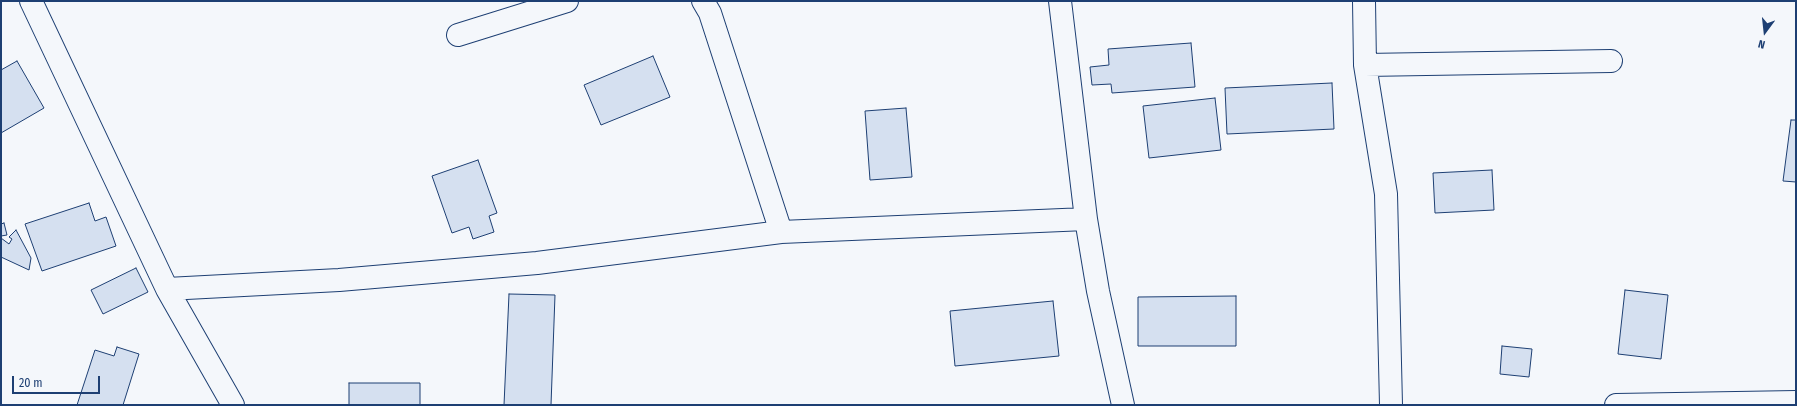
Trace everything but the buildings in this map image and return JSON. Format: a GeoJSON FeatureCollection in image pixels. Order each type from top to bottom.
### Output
{"type":"FeatureCollection","features":[{"type":"Feature","properties":{"kind":"street"},"geometry":{"type":"LineString","coordinates":[[31,1],[166,289],[233,405]]}},
{"type":"Feature","properties":{"kind":"street"},"geometry":{"type":"LineString","coordinates":[[458,35],[567,1]]}},
{"type":"Feature","properties":{"kind":"street"},"geometry":{"type":"LineString","coordinates":[[703,1],[710,13],[780,232]]}},
{"type":"Feature","properties":{"kind":"street"},"geometry":{"type":"LineString","coordinates":[[1060,1],[1086,219],[1098,291],[1123,405]]}},
{"type":"Feature","properties":{"kind":"street"},"geometry":{"type":"LineString","coordinates":[[1364,1],[1365,65],[1386,194],[1391,405]]}},
{"type":"Feature","properties":{"kind":"street"},"geometry":{"type":"LineString","coordinates":[[1365,65],[1611,61]]}},
{"type":"Feature","properties":{"kind":"street"},"geometry":{"type":"LineString","coordinates":[[166,289],[340,280],[537,263],[780,232],[1086,219]]}},
{"type":"Feature","properties":{"kind":"street"},"geometry":{"type":"LineString","coordinates":[[1616,405],[1796,402]]}}]}
